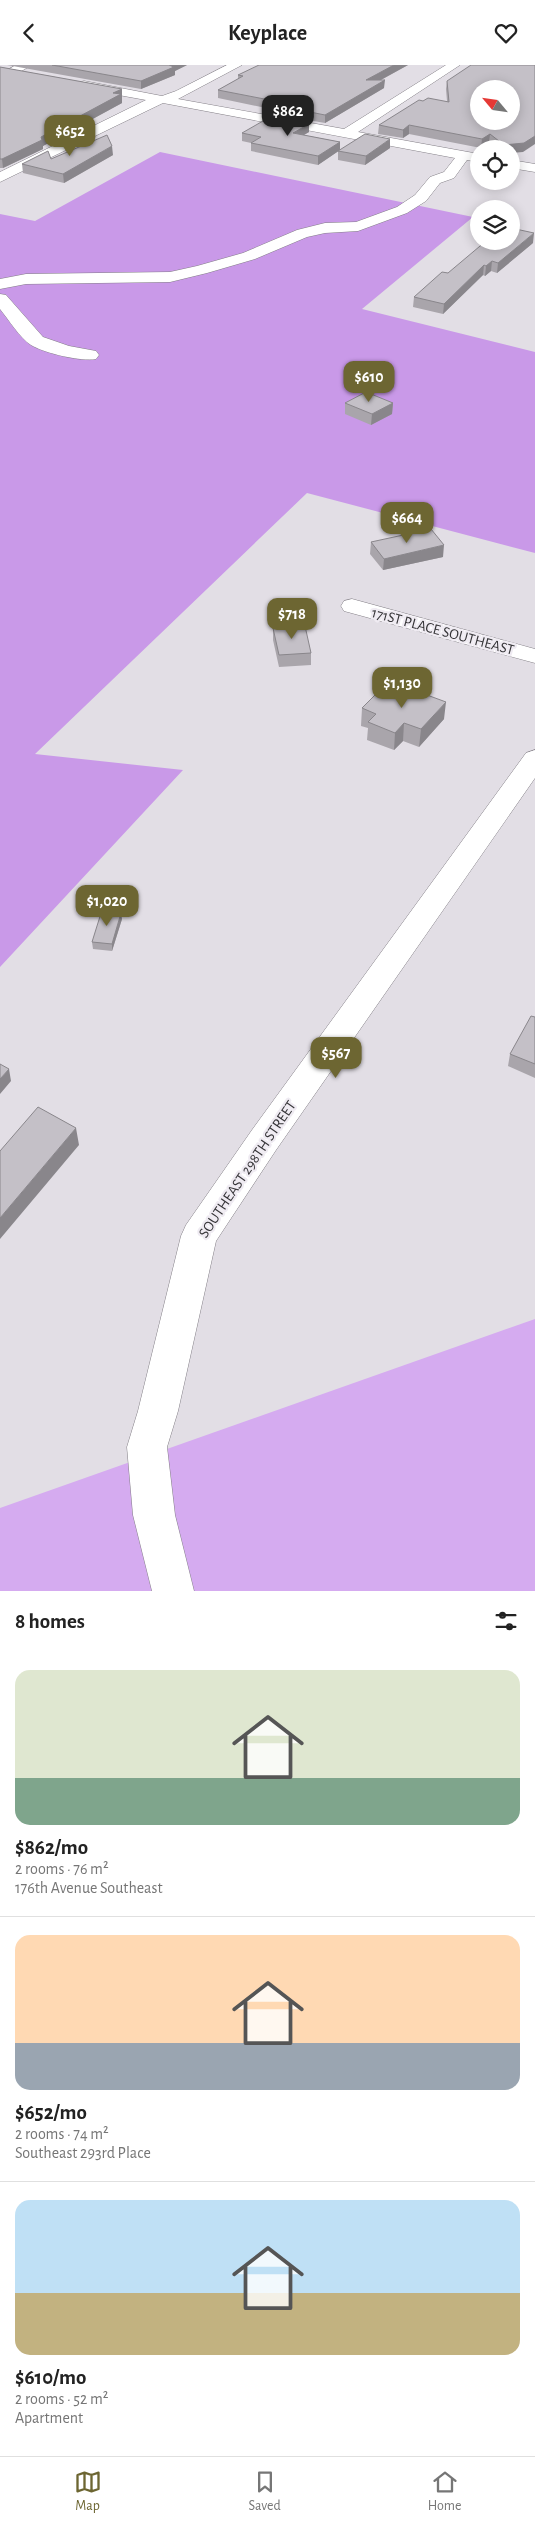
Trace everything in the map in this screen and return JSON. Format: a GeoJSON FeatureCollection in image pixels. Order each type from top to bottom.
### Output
{"type":"FeatureCollection","features":[{"type":"Feature","properties":{"kind":"street"},"geometry":{"type":"LineString","coordinates":[[0,178],[148,103],[180,94],[236,65]]}},
{"type":"Feature","properties":{"kind":"street"},"geometry":{"type":"LineString","coordinates":[[347,133],[454,65]]}},
{"type":"Feature","properties":{"kind":"street"},"geometry":{"type":"LineString","coordinates":[[6,70],[28,70]]}},
{"type":"Feature","properties":{"kind":"street"},"geometry":{"type":"LineString","coordinates":[[8,85],[28,70]]}},
{"type":"Feature","properties":{"kind":"street"},"geometry":{"type":"LineString","coordinates":[[69,82],[470,156]]}},
{"type":"Feature","properties":{"kind":"street"},"geometry":{"type":"LineString","coordinates":[[0,284],[26,279],[170,277],[202,270],[249,256],[302,233],[325,228],[358,225],[402,210],[421,198],[428,186],[435,180],[449,175],[470,158]]}},
{"type":"Feature","properties":{"kind":"street"},"geometry":{"type":"LineString","coordinates":[[520,165],[534,167]]}},
{"type":"Feature","properties":{"kind":"street"},"geometry":{"type":"LineString","coordinates":[[0,299],[37,341],[66,351],[90,355]]}},
{"type":"Feature","properties":{"kind":"street","name":"171ST PLACE SOUTHEAST"},"geometry":{"type":"LineString","coordinates":[[352,606],[535,656]]}},
{"type":"Feature","properties":{"kind":"street","name":"SOUTHEAST 298TH STREET"},"geometry":{"type":"LineString","coordinates":[[173,1591],[154,1515],[148,1473],[147,1447],[158,1411],[199,1236],[264,1140],[535,759]]}},
{"type":"Feature","properties":{"kind":"shaded area"},"geometry":{"type":"Polygon","coordinates":[[[160,152],[470,216],[470,219],[362,309],[535,352],[535,553],[307,493],[35,754],[183,770],[0,967],[0,214],[35,221],[160,152]]]}},
{"type":"Feature","properties":{"kind":"shaded area"},"geometry":{"type":"Polygon","coordinates":[[[535,1319],[535,1591],[0,1591],[0,1508],[535,1319]]]}},
{"type":"Feature","properties":{"kind":"building"},"geometry":{"type":"Polygon","coordinates":[[[52,65],[169,65],[174,67],[141,81],[52,65]]]}},
{"type":"Feature","properties":{"kind":"building"},"geometry":{"type":"Polygon","coordinates":[[[259,65],[394,65],[366,80],[385,80],[325,115],[285,107],[290,104],[218,90],[243,76],[238,75],[259,65]]]}},
{"type":"Feature","properties":{"kind":"building"},"geometry":{"type":"Polygon","coordinates":[[[471,65],[535,65],[535,136],[524,143],[520,143],[520,140],[498,140],[490,134],[482,139],[409,125],[403,130],[379,125],[419,100],[423,101],[428,98],[449,102],[447,81],[471,65]]]}},
{"type":"Feature","properties":{"kind":"building"},"geometry":{"type":"Polygon","coordinates":[[[0,67],[122,89],[113,93],[121,94],[41,137],[42,140],[0,159],[0,67]]]}},
{"type":"Feature","properties":{"kind":"building"},"geometry":{"type":"Polygon","coordinates":[[[270,117],[309,124],[293,133],[340,142],[318,156],[251,143],[261,137],[242,133],[270,117]]]}},
{"type":"Feature","properties":{"kind":"building"},"geometry":{"type":"Polygon","coordinates":[[[365,134],[390,139],[366,156],[338,151],[365,134]]]}},
{"type":"Feature","properties":{"kind":"building"},"geometry":{"type":"Polygon","coordinates":[[[107,135],[112,146],[63,174],[22,164],[48,151],[51,159],[107,135]]]}},
{"type":"Feature","properties":{"kind":"building"},"geometry":{"type":"Polygon","coordinates":[[[520,230],[534,233],[520,245],[520,230]]]}},
{"type":"Feature","properties":{"kind":"building"},"geometry":{"type":"Polygon","coordinates":[[[475,250],[514,250],[498,263],[492,261],[486,266],[484,265],[444,304],[414,297],[442,272],[448,273],[475,250]]]}},
{"type":"Feature","properties":{"kind":"building"},"geometry":{"type":"Polygon","coordinates":[[[366,392],[393,403],[372,414],[345,403],[366,392]]]}},
{"type":"Feature","properties":{"kind":"building"},"geometry":{"type":"Polygon","coordinates":[[[431,529],[444,545],[384,559],[371,542],[431,529]]]}},
{"type":"Feature","properties":{"kind":"building"},"geometry":{"type":"Polygon","coordinates":[[[305,626],[311,653],[279,655],[273,628],[305,626]]]}},
{"type":"Feature","properties":{"kind":"building"},"geometry":{"type":"Polygon","coordinates":[[[383,687],[404,694],[407,691],[424,698],[427,695],[446,702],[421,729],[404,723],[395,733],[368,722],[376,714],[362,708],[383,687]]]}},
{"type":"Feature","properties":{"kind":"building"},"geometry":{"type":"Polygon","coordinates":[[[102,910],[121,913],[112,944],[92,942],[102,910]]]}},
{"type":"Feature","properties":{"kind":"building"},"geometry":{"type":"Polygon","coordinates":[[[531,1016],[535,1017],[535,1064],[510,1054],[531,1016]]]}},
{"type":"Feature","properties":{"kind":"building"},"geometry":{"type":"Polygon","coordinates":[[[0,1064],[9,1069],[0,1079],[0,1064]]]}},
{"type":"Feature","properties":{"kind":"building"},"geometry":{"type":"Polygon","coordinates":[[[38,1107],[76,1128],[0,1218],[0,1151],[38,1107]]]}}]}
